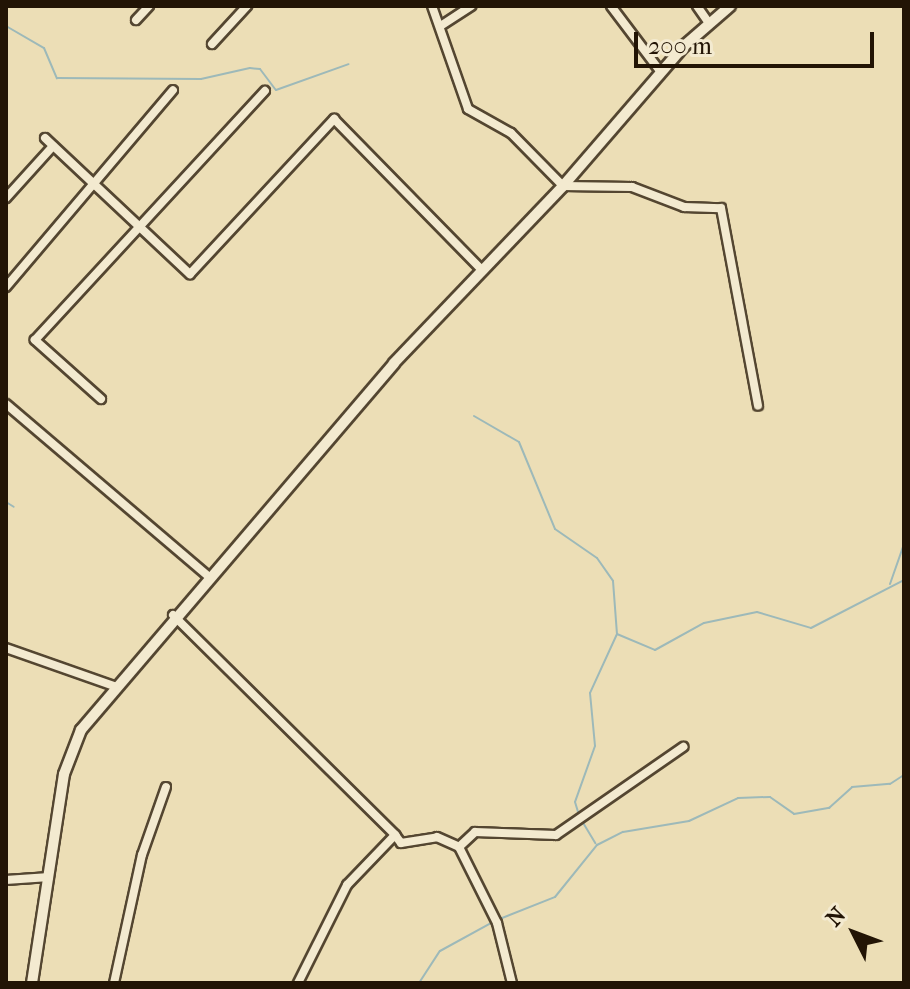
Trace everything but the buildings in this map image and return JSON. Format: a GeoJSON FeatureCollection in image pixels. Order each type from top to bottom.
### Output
{"type":"FeatureCollection","features":[{"type":"Feature","properties":{"kind":"street"},"geometry":{"type":"LineString","coordinates":[[136,20],[149,6]]}},
{"type":"Feature","properties":{"kind":"street"},"geometry":{"type":"LineString","coordinates":[[212,44],[247,6]]}},
{"type":"Feature","properties":{"kind":"street"},"geometry":{"type":"LineString","coordinates":[[432,6],[442,25],[452,78],[468,109],[511,133],[563,186],[632,187],[684,207],[721,208],[758,406]]}},
{"type":"Feature","properties":{"kind":"street"},"geometry":{"type":"LineString","coordinates":[[442,25],[471,6]]}},
{"type":"Feature","properties":{"kind":"street"},"geometry":{"type":"LineString","coordinates":[[611,6],[660,71]]}},
{"type":"Feature","properties":{"kind":"street"},"geometry":{"type":"LineString","coordinates":[[697,6],[709,23]]}},
{"type":"Feature","properties":{"kind":"street"},"geometry":{"type":"LineString","coordinates":[[32,983],[64,774],[81,730],[207,575],[480,268],[563,186],[660,71],[730,6]]}},
{"type":"Feature","properties":{"kind":"street"},"geometry":{"type":"LineString","coordinates":[[6,287],[96,187],[173,90]]}},
{"type":"Feature","properties":{"kind":"street"},"geometry":{"type":"LineString","coordinates":[[101,399],[35,340],[265,91]]}},
{"type":"Feature","properties":{"kind":"street"},"geometry":{"type":"LineString","coordinates":[[45,138],[190,274],[334,119],[480,268]]}},
{"type":"Feature","properties":{"kind":"street"},"geometry":{"type":"LineString","coordinates":[[6,198],[53,146]]}},
{"type":"Feature","properties":{"kind":"street"},"geometry":{"type":"LineString","coordinates":[[6,404],[207,575]]}},
{"type":"Feature","properties":{"kind":"street"},"geometry":{"type":"LineString","coordinates":[[173,615],[401,843],[437,837],[459,847],[497,923],[512,983]]}},
{"type":"Feature","properties":{"kind":"street"},"geometry":{"type":"LineString","coordinates":[[6,648],[117,687]]}},
{"type":"Feature","properties":{"kind":"street"},"geometry":{"type":"LineString","coordinates":[[459,847],[475,832],[531,836],[574,829],[683,747]]}},
{"type":"Feature","properties":{"kind":"street"},"geometry":{"type":"LineString","coordinates":[[114,983],[142,855],[166,787]]}},
{"type":"Feature","properties":{"kind":"street"},"geometry":{"type":"LineString","coordinates":[[298,983],[347,885],[395,835]]}},
{"type":"Feature","properties":{"kind":"street"},"geometry":{"type":"LineString","coordinates":[[6,880],[49,877]]}},
{"type":"Feature","properties":{"kind":"waterway"},"geometry":{"type":"LineString","coordinates":[[6,26],[44,48],[57,78],[201,79],[250,68],[260,69],[276,90],[349,64]]}},
{"type":"Feature","properties":{"kind":"waterway"},"geometry":{"type":"LineString","coordinates":[[474,416],[519,442],[555,529],[597,558],[613,581],[617,634],[590,693],[595,746],[575,802],[579,815]]}},
{"type":"Feature","properties":{"kind":"waterway"},"geometry":{"type":"LineString","coordinates":[[6,502],[14,507]]}},
{"type":"Feature","properties":{"kind":"waterway"},"geometry":{"type":"LineString","coordinates":[[890,584],[904,544]]}},
{"type":"Feature","properties":{"kind":"waterway"},"geometry":{"type":"LineString","coordinates":[[617,634],[655,650],[704,623],[757,612],[811,628],[904,580]]}},
{"type":"Feature","properties":{"kind":"waterway"},"geometry":{"type":"LineString","coordinates":[[497,920],[555,897],[597,845],[623,832],[689,821],[738,798],[770,797],[794,814],[829,808],[852,787],[890,784],[904,775]]}},
{"type":"Feature","properties":{"kind":"waterway"},"geometry":{"type":"LineString","coordinates":[[582,821],[595,843]]}},
{"type":"Feature","properties":{"kind":"waterway"},"geometry":{"type":"LineString","coordinates":[[419,983],[440,951],[491,923]]}}]}
